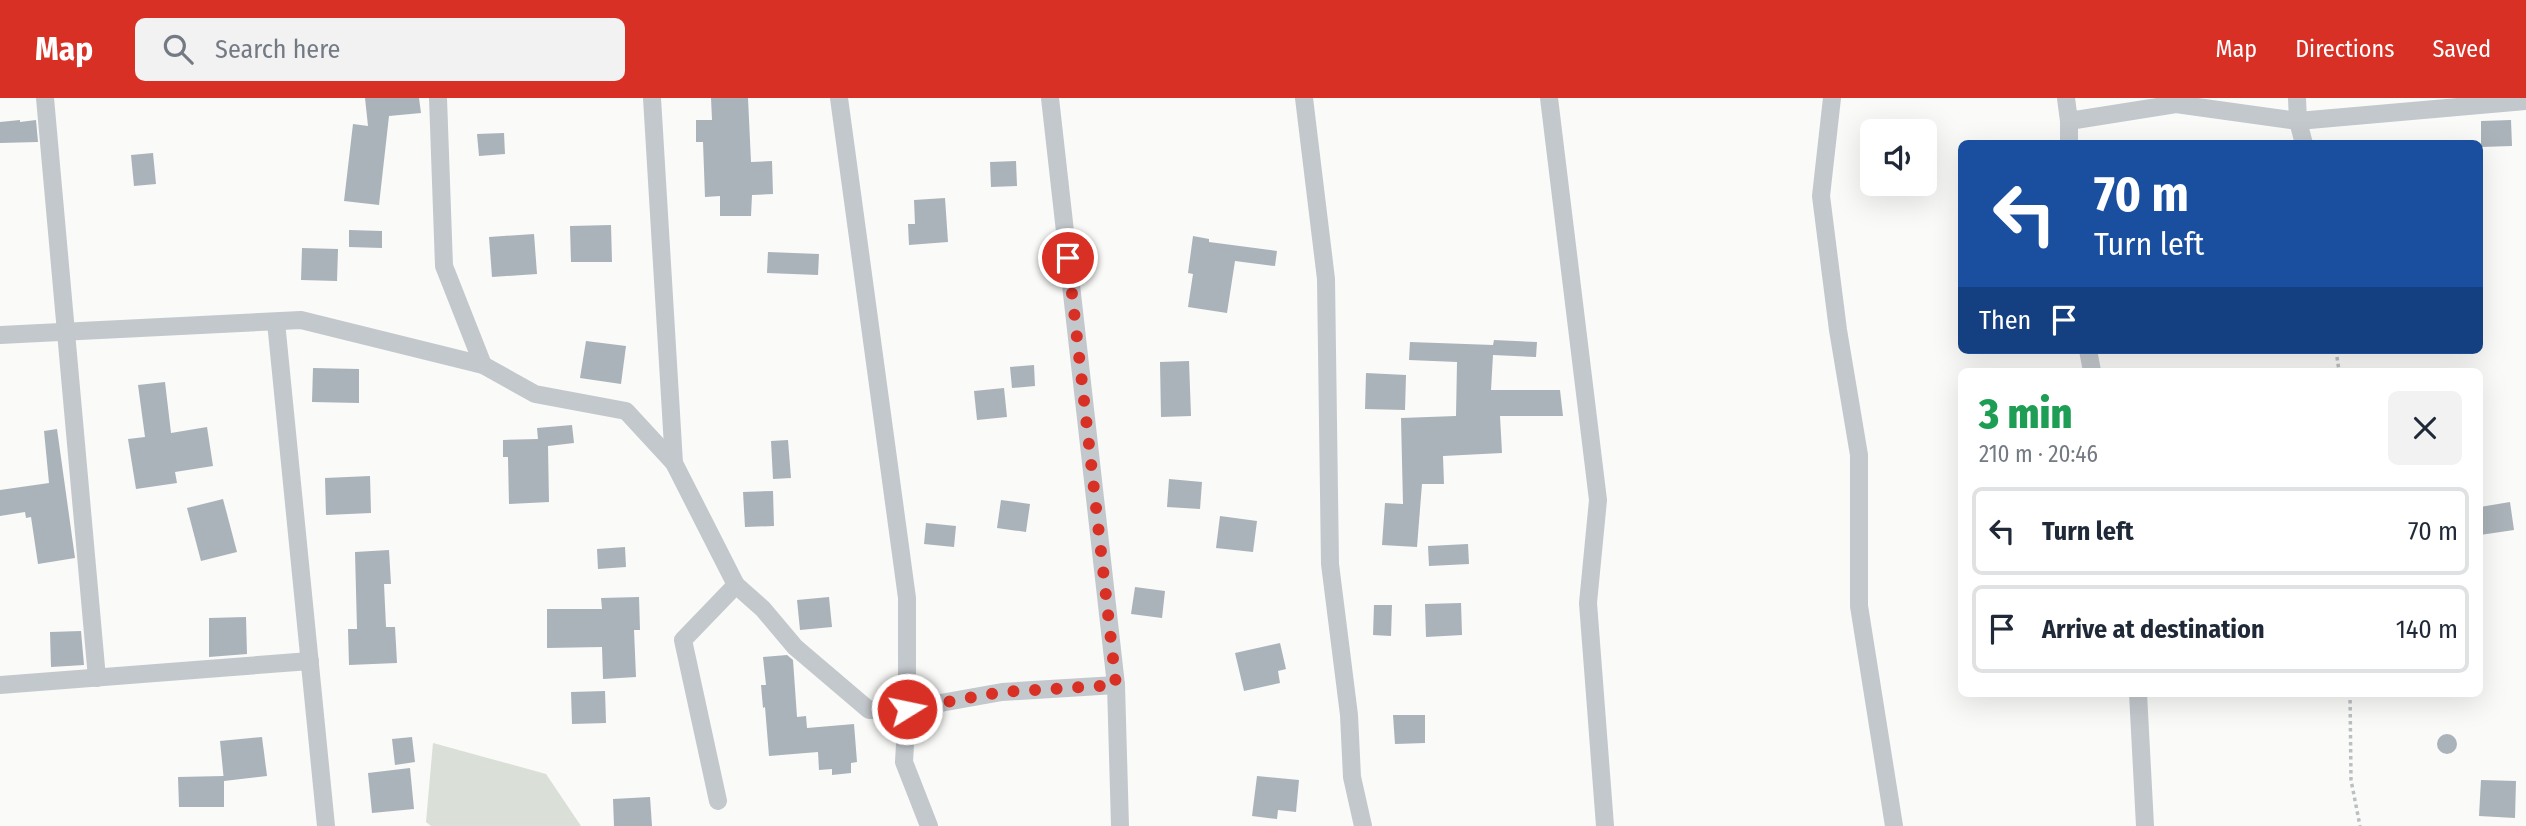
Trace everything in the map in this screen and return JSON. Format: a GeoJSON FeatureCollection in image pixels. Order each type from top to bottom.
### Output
{"type":"FeatureCollection","features":[{"type":"Feature","properties":{"kind":"street"},"geometry":{"type":"LineString","coordinates":[[45,98],[97,678]]}},
{"type":"Feature","properties":{"kind":"street"},"geometry":{"type":"LineString","coordinates":[[438,98],[444,265],[483,365]]}},
{"type":"Feature","properties":{"kind":"street"},"geometry":{"type":"LineString","coordinates":[[652,98],[674,463]]}},
{"type":"Feature","properties":{"kind":"street"},"geometry":{"type":"LineString","coordinates":[[839,98],[907,598],[904,762],[929,826]]}},
{"type":"Feature","properties":{"kind":"street"},"geometry":{"type":"LineString","coordinates":[[1050,98],[1116,685],[1120,826]]}},
{"type":"Feature","properties":{"kind":"street"},"geometry":{"type":"LineString","coordinates":[[1304,98],[1326,279],[1330,564],[1349,715],[1352,777],[1363,826]]}},
{"type":"Feature","properties":{"kind":"street"},"geometry":{"type":"LineString","coordinates":[[1549,98],[1598,500],[1588,603],[1605,826]]}},
{"type":"Feature","properties":{"kind":"street"},"geometry":{"type":"LineString","coordinates":[[1832,98],[1821,196],[1838,330],[1859,455],[1859,606],[1894,826]]}},
{"type":"Feature","properties":{"kind":"street"},"geometry":{"type":"LineString","coordinates":[[2066,98],[2069,140]]}},
{"type":"Feature","properties":{"kind":"street"},"geometry":{"type":"LineString","coordinates":[[2297,98],[2298,121],[2303,140]]}},
{"type":"Feature","properties":{"kind":"street"},"geometry":{"type":"LineString","coordinates":[[2069,121],[2176,104],[2298,121],[2526,101]]}},
{"type":"Feature","properties":{"kind":"street"},"geometry":{"type":"LineString","coordinates":[[0,335],[301,320],[483,365],[535,394],[626,411],[674,463],[736,585],[763,610],[795,647],[869,710],[907,709],[1002,692],[1116,685]]}},
{"type":"Feature","properties":{"kind":"street"},"geometry":{"type":"LineString","coordinates":[[275,321],[326,826]]}},
{"type":"Feature","properties":{"kind":"street"},"geometry":{"type":"LineString","coordinates":[[718,801],[683,640],[736,585]]}},
{"type":"Feature","properties":{"kind":"street"},"geometry":{"type":"LineString","coordinates":[[0,685],[310,661]]}},
{"type":"Feature","properties":{"kind":"street"},"geometry":{"type":"LineString","coordinates":[[2138,697],[2145,826]]}},
{"type":"Feature","properties":{"kind":"path"},"geometry":{"type":"LineString","coordinates":[[2350,697],[2351,780],[2360,826]]}},
{"type":"Feature","properties":{"kind":"shaded area"},"geometry":{"type":"Polygon","coordinates":[[[433,743],[546,774],[581,826],[431,826],[426,822],[433,743]]]}},
{"type":"Feature","properties":{"kind":"building"},"geometry":{"type":"Polygon","coordinates":[[[365,98],[419,98],[421,113],[389,116],[379,205],[344,201],[353,124],[368,126],[365,98]]]}},
{"type":"Feature","properties":{"kind":"building"},"geometry":{"type":"Polygon","coordinates":[[[711,98],[748,98],[751,162],[772,161],[773,194],[752,195],[751,216],[720,216],[720,196],[705,197],[703,142],[696,142],[696,120],[712,120],[711,98]]]}},
{"type":"Feature","properties":{"kind":"building"},"geometry":{"type":"Polygon","coordinates":[[[36,120],[38,142],[0,143],[0,122],[36,120]]]}},
{"type":"Feature","properties":{"kind":"building"},"geometry":{"type":"Polygon","coordinates":[[[2511,120],[2512,146],[2483,147],[2481,121],[2511,120]]]}},
{"type":"Feature","properties":{"kind":"building"},"geometry":{"type":"Polygon","coordinates":[[[504,133],[505,154],[479,156],[477,134],[504,133]]]}},
{"type":"Feature","properties":{"kind":"building"},"geometry":{"type":"Polygon","coordinates":[[[153,153],[156,184],[134,186],[131,155],[153,153]]]}},
{"type":"Feature","properties":{"kind":"building"},"geometry":{"type":"Polygon","coordinates":[[[1016,161],[1017,186],[991,187],[990,162],[1016,161]]]}},
{"type":"Feature","properties":{"kind":"building"},"geometry":{"type":"Polygon","coordinates":[[[945,198],[948,242],[909,245],[908,224],[915,224],[914,200],[945,198]]]}},
{"type":"Feature","properties":{"kind":"building"},"geometry":{"type":"Polygon","coordinates":[[[611,225],[612,262],[571,262],[570,226],[611,225]]]}},
{"type":"Feature","properties":{"kind":"building"},"geometry":{"type":"Polygon","coordinates":[[[349,230],[382,231],[382,248],[349,247],[349,230]]]}},
{"type":"Feature","properties":{"kind":"building"},"geometry":{"type":"Polygon","coordinates":[[[534,234],[537,274],[492,277],[489,237],[534,234]]]}},
{"type":"Feature","properties":{"kind":"building"},"geometry":{"type":"Polygon","coordinates":[[[1193,236],[1209,239],[1209,242],[1277,251],[1275,266],[1235,261],[1227,313],[1188,307],[1193,274],[1188,273],[1193,236]]]}},
{"type":"Feature","properties":{"kind":"building"},"geometry":{"type":"Polygon","coordinates":[[[302,248],[338,249],[337,281],[301,280],[302,248]]]}},
{"type":"Feature","properties":{"kind":"building"},"geometry":{"type":"Polygon","coordinates":[[[768,252],[819,254],[818,275],[767,273],[768,252]]]}},
{"type":"Feature","properties":{"kind":"building"},"geometry":{"type":"Polygon","coordinates":[[[1494,340],[1537,342],[1536,357],[1493,355],[1491,390],[1560,390],[1563,416],[1500,416],[1502,453],[1443,456],[1444,484],[1422,484],[1417,547],[1382,545],[1385,503],[1403,504],[1401,418],[1456,416],[1457,362],[1409,360],[1410,342],[1493,345],[1494,340]]]}},
{"type":"Feature","properties":{"kind":"building"},"geometry":{"type":"Polygon","coordinates":[[[586,341],[626,346],[621,384],[580,378],[586,341]]]}},
{"type":"Feature","properties":{"kind":"building"},"geometry":{"type":"Polygon","coordinates":[[[1189,361],[1191,416],[1161,417],[1160,362],[1189,361]]]}},
{"type":"Feature","properties":{"kind":"building"},"geometry":{"type":"Polygon","coordinates":[[[1034,365],[1035,386],[1012,388],[1010,367],[1034,365]]]}},
{"type":"Feature","properties":{"kind":"building"},"geometry":{"type":"Polygon","coordinates":[[[313,368],[359,369],[359,403],[312,402],[313,368]]]}},
{"type":"Feature","properties":{"kind":"building"},"geometry":{"type":"Polygon","coordinates":[[[1366,373],[1406,375],[1405,410],[1365,409],[1366,373]]]}},
{"type":"Feature","properties":{"kind":"building"},"geometry":{"type":"Polygon","coordinates":[[[165,382],[171,433],[207,427],[213,466],[175,472],[177,483],[136,489],[128,439],[145,437],[138,385],[165,382]]]}},
{"type":"Feature","properties":{"kind":"building"},"geometry":{"type":"Polygon","coordinates":[[[1004,388],[1007,417],[977,420],[974,391],[1004,388]]]}},
{"type":"Feature","properties":{"kind":"building"},"geometry":{"type":"Polygon","coordinates":[[[572,425],[574,443],[548,446],[549,502],[509,504],[508,457],[503,457],[503,440],[538,439],[537,428],[572,425]]]}},
{"type":"Feature","properties":{"kind":"building"},"geometry":{"type":"Polygon","coordinates":[[[57,429],[75,558],[38,564],[31,517],[26,518],[25,512],[0,516],[0,490],[49,483],[44,431],[57,429]]]}},
{"type":"Feature","properties":{"kind":"building"},"geometry":{"type":"Polygon","coordinates":[[[788,440],[791,478],[773,479],[771,441],[788,440]]]}},
{"type":"Feature","properties":{"kind":"building"},"geometry":{"type":"Polygon","coordinates":[[[370,476],[371,513],[326,515],[325,478],[370,476]]]}},
{"type":"Feature","properties":{"kind":"building"},"geometry":{"type":"Polygon","coordinates":[[[1169,479],[1202,482],[1200,509],[1167,507],[1169,479]]]}},
{"type":"Feature","properties":{"kind":"building"},"geometry":{"type":"Polygon","coordinates":[[[773,491],[774,526],[745,527],[743,492],[773,491]]]}},
{"type":"Feature","properties":{"kind":"building"},"geometry":{"type":"Polygon","coordinates":[[[223,499],[237,552],[201,561],[187,508],[223,499]]]}},
{"type":"Feature","properties":{"kind":"building"},"geometry":{"type":"Polygon","coordinates":[[[1001,500],[1030,504],[1026,532],[997,528],[1001,500]]]}},
{"type":"Feature","properties":{"kind":"building"},"geometry":{"type":"Polygon","coordinates":[[[2510,502],[2514,530],[2483,535],[2483,506],[2510,502]]]}},
{"type":"Feature","properties":{"kind":"building"},"geometry":{"type":"Polygon","coordinates":[[[1220,516],[1257,521],[1253,552],[1216,548],[1220,516]]]}},
{"type":"Feature","properties":{"kind":"building"},"geometry":{"type":"Polygon","coordinates":[[[926,523],[956,526],[954,547],[924,544],[926,523]]]}},
{"type":"Feature","properties":{"kind":"building"},"geometry":{"type":"Polygon","coordinates":[[[1468,544],[1469,564],[1429,566],[1428,546],[1468,544]]]}},
{"type":"Feature","properties":{"kind":"building"},"geometry":{"type":"Polygon","coordinates":[[[625,547],[626,567],[598,569],[597,549],[625,547]]]}},
{"type":"Feature","properties":{"kind":"building"},"geometry":{"type":"Polygon","coordinates":[[[389,550],[391,584],[384,584],[386,627],[395,627],[397,663],[349,665],[348,629],[357,629],[355,552],[389,550]]]}},
{"type":"Feature","properties":{"kind":"building"},"geometry":{"type":"Polygon","coordinates":[[[1135,587],[1165,591],[1162,618],[1131,614],[1135,587]]]}},
{"type":"Feature","properties":{"kind":"building"},"geometry":{"type":"Polygon","coordinates":[[[639,597],[640,630],[634,630],[636,677],[603,679],[602,647],[547,648],[547,609],[602,609],[601,598],[639,597]]]}},
{"type":"Feature","properties":{"kind":"building"},"geometry":{"type":"Polygon","coordinates":[[[829,597],[832,627],[800,630],[797,600],[829,597]]]}},
{"type":"Feature","properties":{"kind":"building"},"geometry":{"type":"Polygon","coordinates":[[[1461,603],[1462,635],[1426,637],[1425,604],[1461,603]]]}},
{"type":"Feature","properties":{"kind":"building"},"geometry":{"type":"Polygon","coordinates":[[[1374,605],[1392,605],[1391,636],[1373,635],[1374,605]]]}},
{"type":"Feature","properties":{"kind":"building"},"geometry":{"type":"Polygon","coordinates":[[[246,617],[247,654],[209,657],[209,618],[246,617]]]}},
{"type":"Feature","properties":{"kind":"building"},"geometry":{"type":"Polygon","coordinates":[[[81,631],[84,665],[51,667],[50,632],[81,631]]]}},
{"type":"Feature","properties":{"kind":"building"},"geometry":{"type":"Polygon","coordinates":[[[1280,643],[1286,669],[1278,671],[1280,683],[1244,691],[1235,653],[1280,643]]]}},
{"type":"Feature","properties":{"kind":"building"},"geometry":{"type":"Polygon","coordinates":[[[787,655],[793,660],[797,717],[806,716],[807,728],[854,724],[857,762],[851,763],[851,773],[832,775],[832,769],[819,770],[818,752],[769,756],[761,685],[766,685],[763,657],[787,655]]]}},
{"type":"Feature","properties":{"kind":"building"},"geometry":{"type":"Polygon","coordinates":[[[605,691],[606,723],[572,724],[571,692],[605,691]]]}},
{"type":"Feature","properties":{"kind":"building"},"geometry":{"type":"Polygon","coordinates":[[[1393,715],[1425,715],[1425,743],[1395,744],[1393,715]]]}},
{"type":"Feature","properties":{"kind":"building"},"geometry":{"type":"Polygon","coordinates":[[[2447,734],[2454,737],[2457,744],[2454,751],[2447,754],[2440,751],[2437,744],[2440,737],[2447,734]]]}},
{"type":"Feature","properties":{"kind":"building"},"geometry":{"type":"Polygon","coordinates":[[[262,737],[267,776],[224,781],[220,741],[262,737]]]}},
{"type":"Feature","properties":{"kind":"building"},"geometry":{"type":"Polygon","coordinates":[[[412,737],[415,762],[395,765],[392,739],[412,737]]]}},
{"type":"Feature","properties":{"kind":"building"},"geometry":{"type":"Polygon","coordinates":[[[410,768],[414,809],[372,813],[368,773],[410,768]]]}},
{"type":"Feature","properties":{"kind":"building"},"geometry":{"type":"Polygon","coordinates":[[[224,776],[224,807],[179,807],[178,777],[224,776]]]}},
{"type":"Feature","properties":{"kind":"building"},"geometry":{"type":"Polygon","coordinates":[[[1257,776],[1299,780],[1296,812],[1278,810],[1277,819],[1252,816],[1257,776]]]}},
{"type":"Feature","properties":{"kind":"building"},"geometry":{"type":"Polygon","coordinates":[[[2481,780],[2516,781],[2515,818],[2479,816],[2481,780]]]}},
{"type":"Feature","properties":{"kind":"building"},"geometry":{"type":"Polygon","coordinates":[[[650,797],[652,826],[614,826],[613,799],[650,797]]]}},
{"type":"Feature","properties":{"kind":"route"},"geometry":{"type":"LineString","coordinates":[[907,709],[1002,692],[1116,685],[1068,258]]}}]}
